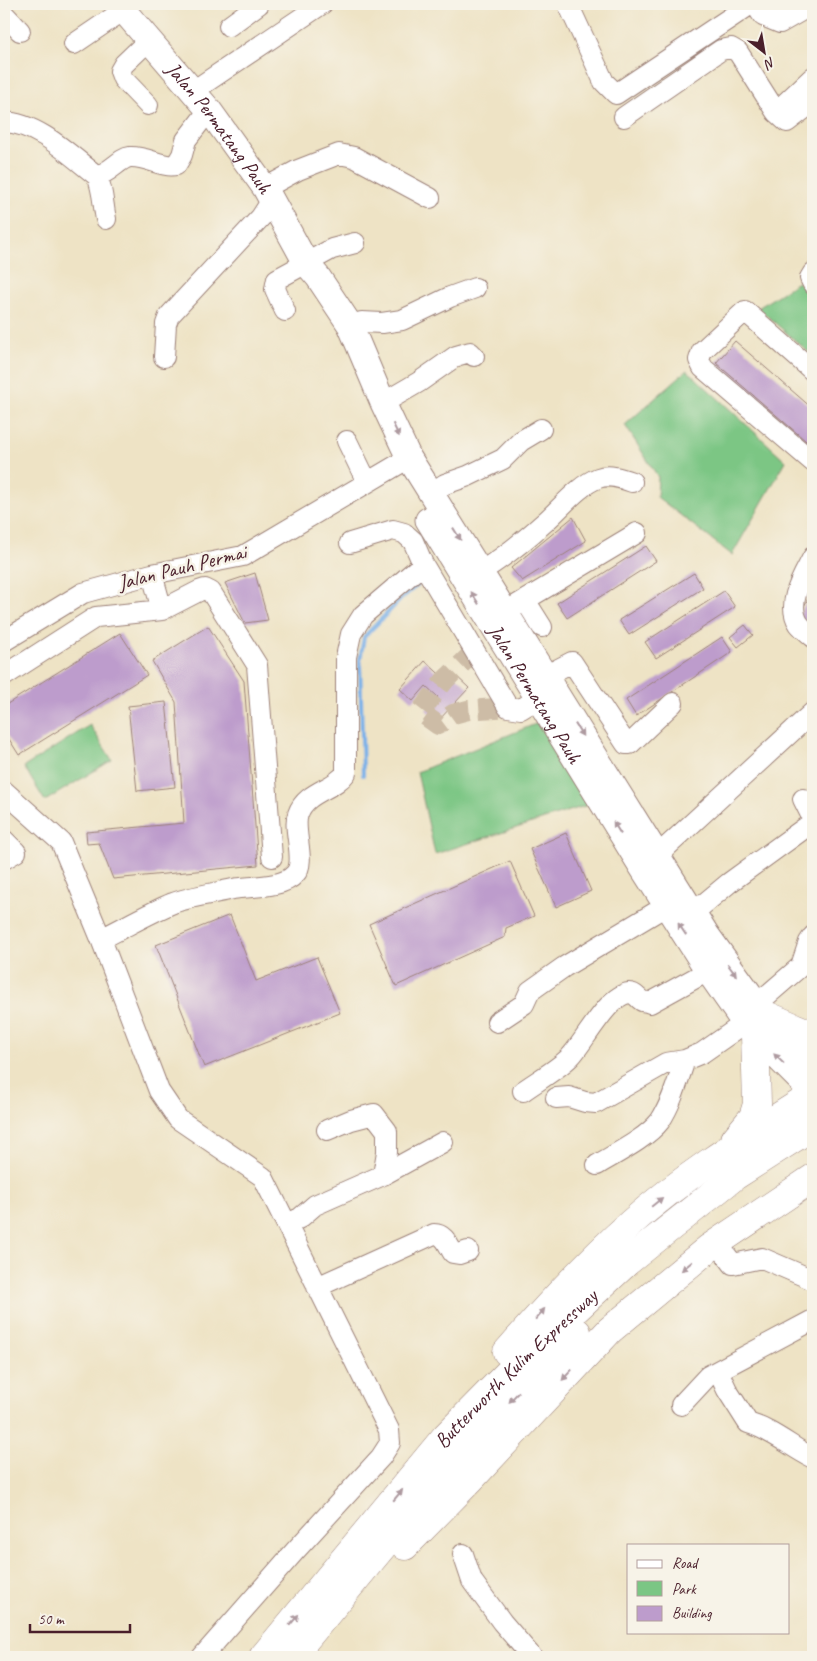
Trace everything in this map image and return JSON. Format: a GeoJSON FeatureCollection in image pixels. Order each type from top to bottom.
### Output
{"type":"FeatureCollection","features":[{"type":"Feature","properties":{"kind":"highway"},"geometry":{"type":"LineString","coordinates":[[726,1150],[753,1117],[757,1104],[756,1019],[813,1035]]}},
{"type":"Feature","properties":{"kind":"highway"},"geometry":{"type":"LineString","coordinates":[[446,1436],[471,1398],[499,1361],[548,1305],[631,1223],[673,1188],[726,1150],[813,1094]]}},
{"type":"Feature","properties":{"kind":"highway","name":"Butterworth Kulim Expressway"},"geometry":{"type":"LineString","coordinates":[[291,1657],[457,1457],[604,1293],[627,1262],[735,1176],[813,1126]]}},
{"type":"Feature","properties":{"kind":"highway","name":"Butterworth Kulim Expressway"},"geometry":{"type":"LineString","coordinates":[[263,1657],[446,1436],[518,1363],[604,1293],[656,1259],[728,1204],[813,1146]]}},
{"type":"Feature","properties":{"kind":"highway"},"geometry":{"type":"LineString","coordinates":[[317,1626],[357,1593],[470,1480],[610,1330],[717,1242],[813,1178]]}},
{"type":"Feature","properties":{"kind":"highway"},"geometry":{"type":"LineString","coordinates":[[764,1210],[813,1192]]}},
{"type":"Feature","properties":{"kind":"main road","name":"Jalan Permatang Pauh"},"geometry":{"type":"LineString","coordinates":[[121,7],[209,110],[268,194],[306,263],[318,277],[350,325],[383,403],[402,462],[431,493],[471,574],[515,606],[545,688]]}},
{"type":"Feature","properties":{"kind":"main road","name":"Jalan Permatang Pauh"},"geometry":{"type":"LineString","coordinates":[[306,263],[307,281],[336,333],[374,425],[402,462],[471,574],[545,688],[650,863],[693,913],[756,1019],[813,1094]]}},
{"type":"Feature","properties":{"kind":"main road","name":"Jalan Permatang Pauh"},"geometry":{"type":"LineString","coordinates":[[650,863],[666,906],[708,971],[756,1019],[813,1066]]}},
{"type":"Feature","properties":{"kind":"street"},"geometry":{"type":"LineString","coordinates":[[228,26],[259,4]]}},
{"type":"Feature","properties":{"kind":"street"},"geometry":{"type":"LineString","coordinates":[[194,91],[322,4]]}},
{"type":"Feature","properties":{"kind":"street"},"geometry":{"type":"LineString","coordinates":[[568,4],[604,82],[616,94],[751,4]]}},
{"type":"Feature","properties":{"kind":"street"},"geometry":{"type":"LineString","coordinates":[[756,4],[763,16],[780,23],[813,4]]}},
{"type":"Feature","properties":{"kind":"street"},"geometry":{"type":"LineString","coordinates":[[74,44],[121,7]]}},
{"type":"Feature","properties":{"kind":"street"},"geometry":{"type":"LineString","coordinates":[[4,14],[20,31]]}},
{"type":"Feature","properties":{"kind":"street"},"geometry":{"type":"LineString","coordinates":[[148,105],[123,79],[120,71],[124,64],[150,40]]}},
{"type":"Feature","properties":{"kind":"street"},"geometry":{"type":"LineString","coordinates":[[624,117],[721,50],[731,48],[738,52],[776,112],[787,122],[813,102]]}},
{"type":"Feature","properties":{"kind":"street"},"geometry":{"type":"LineString","coordinates":[[776,112],[813,77]]}},
{"type":"Feature","properties":{"kind":"street"},"geometry":{"type":"LineString","coordinates":[[97,176],[104,174],[114,168],[121,160],[129,157],[150,160],[169,167],[176,165],[182,155],[186,140],[209,110]]}},
{"type":"Feature","properties":{"kind":"street"},"geometry":{"type":"LineString","coordinates":[[4,122],[15,122],[38,131],[97,176],[101,186],[106,219]]}},
{"type":"Feature","properties":{"kind":"street"},"geometry":{"type":"LineString","coordinates":[[164,357],[166,324],[169,316],[261,217],[268,194],[298,170],[339,154],[354,157],[430,198]]}},
{"type":"Feature","properties":{"kind":"street"},"geometry":{"type":"LineString","coordinates":[[285,311],[275,289],[277,279],[332,249],[355,243]]}},
{"type":"Feature","properties":{"kind":"street"},"geometry":{"type":"LineString","coordinates":[[813,273],[810,278],[813,284]]}},
{"type":"Feature","properties":{"kind":"street"},"geometry":{"type":"LineString","coordinates":[[350,325],[362,322],[402,320],[450,297],[475,288]]}},
{"type":"Feature","properties":{"kind":"street"},"geometry":{"type":"LineString","coordinates":[[813,371],[745,311],[702,351],[699,360],[703,368],[813,462]]}},
{"type":"Feature","properties":{"kind":"street"},"geometry":{"type":"LineString","coordinates":[[383,403],[419,382],[456,356],[470,352],[474,356]]}},
{"type":"Feature","properties":{"kind":"street"},"geometry":{"type":"LineString","coordinates":[[431,493],[445,484],[468,476],[503,459],[521,440],[540,429]]}},
{"type":"Feature","properties":{"kind":"street"},"geometry":{"type":"LineString","coordinates":[[347,441],[367,482]]}},
{"type":"Feature","properties":{"kind":"street","name":"Jalan Pauh Permai"},"geometry":{"type":"LineString","coordinates":[[4,641],[83,593],[152,574],[243,556],[402,462]]}},
{"type":"Feature","properties":{"kind":"street"},"geometry":{"type":"LineString","coordinates":[[439,591],[496,562],[543,524],[586,484],[599,478],[618,477],[632,482]]}},
{"type":"Feature","properties":{"kind":"street"},"geometry":{"type":"LineString","coordinates":[[350,543],[392,530],[404,533],[413,541],[423,564],[508,707],[521,709],[572,662],[626,744],[630,744],[673,703]]}},
{"type":"Feature","properties":{"kind":"street"},"geometry":{"type":"LineString","coordinates":[[542,627],[515,606],[637,532]]}},
{"type":"Feature","properties":{"kind":"street"},"geometry":{"type":"LineString","coordinates":[[813,557],[797,589],[796,613],[799,623],[813,638]]}},
{"type":"Feature","properties":{"kind":"street"},"geometry":{"type":"LineString","coordinates":[[101,939],[175,902],[234,889],[279,883],[296,874],[300,864],[296,827],[298,814],[306,801],[322,789],[341,781],[346,773],[346,657],[351,634],[363,615],[423,564]]}},
{"type":"Feature","properties":{"kind":"street"},"geometry":{"type":"LineString","coordinates":[[152,574],[162,610]]}},
{"type":"Feature","properties":{"kind":"street"},"geometry":{"type":"LineString","coordinates":[[4,676],[96,617],[162,610],[199,591],[205,589],[211,592],[257,665],[272,858]]}},
{"type":"Feature","properties":{"kind":"street"},"geometry":{"type":"LineString","coordinates":[[650,863],[813,712]]}},
{"type":"Feature","properties":{"kind":"street"},"geometry":{"type":"LineString","coordinates":[[4,790],[61,842],[101,939],[159,1091],[178,1119],[263,1177],[389,1430],[390,1443],[381,1457],[202,1657]]}},
{"type":"Feature","properties":{"kind":"street"},"geometry":{"type":"LineString","coordinates":[[693,913],[729,883],[813,820],[804,799]]}},
{"type":"Feature","properties":{"kind":"street"},"geometry":{"type":"LineString","coordinates":[[4,840],[16,852],[4,859]]}},
{"type":"Feature","properties":{"kind":"street"},"geometry":{"type":"LineString","coordinates":[[497,1022],[524,1004],[530,991],[564,967],[666,906]]}},
{"type":"Feature","properties":{"kind":"street"},"geometry":{"type":"LineString","coordinates":[[756,1019],[801,966],[813,936]]}},
{"type":"Feature","properties":{"kind":"street"},"geometry":{"type":"LineString","coordinates":[[523,1091],[568,1059],[579,1047],[599,1017],[620,997],[628,993],[634,994],[642,1001],[650,1003],[708,971]]}},
{"type":"Feature","properties":{"kind":"street"},"geometry":{"type":"LineString","coordinates":[[556,1098],[569,1097],[596,1103],[666,1063],[685,1060],[702,1053],[756,1019],[813,971]]}},
{"type":"Feature","properties":{"kind":"street"},"geometry":{"type":"LineString","coordinates":[[597,1165],[643,1136],[659,1122],[670,1100],[685,1060]]}},
{"type":"Feature","properties":{"kind":"street"},"geometry":{"type":"LineString","coordinates":[[327,1130],[351,1120],[374,1114],[387,1131],[387,1152],[383,1175]]}},
{"type":"Feature","properties":{"kind":"street"},"geometry":{"type":"LineString","coordinates":[[287,1224],[300,1218],[315,1205],[383,1175],[443,1142]]}},
{"type":"Feature","properties":{"kind":"street"},"geometry":{"type":"LineString","coordinates":[[317,1287],[434,1234],[443,1236],[453,1253],[459,1254],[468,1251]]}},
{"type":"Feature","properties":{"kind":"street"},"geometry":{"type":"LineString","coordinates":[[717,1242],[733,1264],[762,1258],[813,1280]]}},
{"type":"Feature","properties":{"kind":"street"},"geometry":{"type":"LineString","coordinates":[[681,1405],[708,1376],[813,1320]]}},
{"type":"Feature","properties":{"kind":"street"},"geometry":{"type":"LineString","coordinates":[[718,1371],[727,1390],[748,1423],[763,1428],[813,1458]]}},
{"type":"Feature","properties":{"kind":"street"},"geometry":{"type":"LineString","coordinates":[[464,1554],[472,1581],[502,1622],[532,1657]]}},
{"type":"Feature","properties":{"kind":"green space"},"geometry":{"type":"Polygon","coordinates":[[[798,282],[813,295],[813,356],[758,308],[798,282]]]}},
{"type":"Feature","properties":{"kind":"green space"},"geometry":{"type":"Polygon","coordinates":[[[687,370],[786,461],[732,555],[657,497],[658,477],[625,425],[687,370]]]}},
{"type":"Feature","properties":{"kind":"green space"},"geometry":{"type":"Polygon","coordinates":[[[543,721],[588,805],[435,854],[417,772],[543,721]]]}},
{"type":"Feature","properties":{"kind":"green space"},"geometry":{"type":"Polygon","coordinates":[[[90,725],[112,760],[45,801],[24,767],[90,725]]]}},
{"type":"Feature","properties":{"kind":"building"},"geometry":{"type":"Polygon","coordinates":[[[735,341],[813,409],[813,447],[716,363],[735,341]]]}},
{"type":"Feature","properties":{"kind":"building"},"geometry":{"type":"Polygon","coordinates":[[[573,517],[586,541],[522,581],[511,568],[573,517]]]}},
{"type":"Feature","properties":{"kind":"building"},"geometry":{"type":"Polygon","coordinates":[[[646,546],[656,561],[567,618],[557,603],[646,546]]]}},
{"type":"Feature","properties":{"kind":"building"},"geometry":{"type":"Polygon","coordinates":[[[255,573],[268,620],[245,623],[225,583],[255,573]]]}},
{"type":"Feature","properties":{"kind":"building"},"geometry":{"type":"Polygon","coordinates":[[[694,573],[703,588],[629,635],[619,620],[694,573]]]}},
{"type":"Feature","properties":{"kind":"building"},"geometry":{"type":"Polygon","coordinates":[[[813,590],[813,625],[798,617],[813,590]]]}},
{"type":"Feature","properties":{"kind":"building"},"geometry":{"type":"Polygon","coordinates":[[[724,591],[735,607],[656,658],[645,642],[724,591]]]}},
{"type":"Feature","properties":{"kind":"building"},"geometry":{"type":"Polygon","coordinates":[[[745,625],[753,635],[738,647],[730,637],[745,625]]]}},
{"type":"Feature","properties":{"kind":"building"},"geometry":{"type":"Polygon","coordinates":[[[208,626],[244,681],[258,865],[113,879],[99,843],[87,844],[86,832],[184,823],[176,702],[152,661],[208,626]]]}},
{"type":"Feature","properties":{"kind":"building"},"geometry":{"type":"Polygon","coordinates":[[[120,633],[147,675],[19,755],[4,731],[4,706],[120,633]]]}},
{"type":"Feature","properties":{"kind":"building"},"geometry":{"type":"Polygon","coordinates":[[[722,637],[732,652],[636,716],[626,700],[722,637]]]}},
{"type":"Feature","properties":{"kind":"building"},"geometry":{"type":"Polygon","coordinates":[[[425,661],[447,681],[454,674],[469,688],[438,721],[426,710],[438,697],[426,686],[413,701],[400,689],[425,661]]]}},
{"type":"Feature","properties":{"kind":"building"},"geometry":{"type":"Polygon","coordinates":[[[166,702],[175,787],[137,791],[128,706],[166,702]]]}},
{"type":"Feature","properties":{"kind":"building"},"geometry":{"type":"Polygon","coordinates":[[[566,833],[591,891],[556,907],[530,849],[566,833]]]}},
{"type":"Feature","properties":{"kind":"building"},"geometry":{"type":"Polygon","coordinates":[[[510,861],[534,916],[506,928],[505,937],[396,986],[369,924],[510,861]]]}},
{"type":"Feature","properties":{"kind":"building"},"geometry":{"type":"Polygon","coordinates":[[[230,915],[256,981],[317,957],[340,1013],[204,1067],[156,945],[230,915]]]}},
{"type":"Feature","properties":{"kind":"waterway"},"geometry":{"type":"LineString","coordinates":[[363,775],[360,660],[364,637],[402,598],[422,581]]}},
{"type":"Feature","properties":{"kind":"tunnel"},"geometry":{"type":"LineString","coordinates":[[475,651],[445,680],[420,712],[438,725],[453,714],[468,710],[508,707]]}}]}
